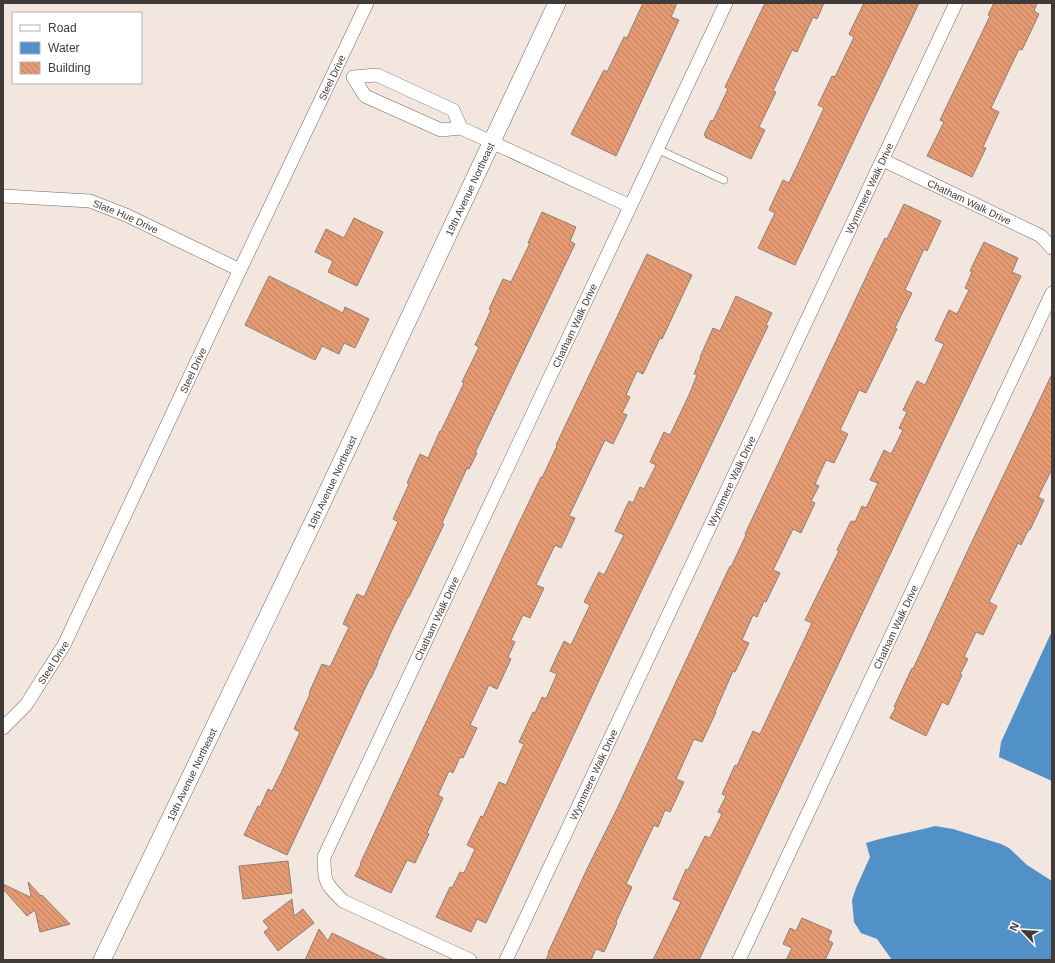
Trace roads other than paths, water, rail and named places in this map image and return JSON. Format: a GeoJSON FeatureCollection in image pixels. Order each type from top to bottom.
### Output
{"type":"FeatureCollection","features":[{"type":"Feature","properties":{"kind":"street","name":"Steel Drive"},"geometry":{"type":"LineString","coordinates":[[3,728],[26,705],[64,645],[367,3]]}},
{"type":"Feature","properties":{"kind":"street","name":"19th Avenue Northeast"},"geometry":{"type":"LineString","coordinates":[[102,960],[315,518],[556,3]]}},
{"type":"Feature","properties":{"kind":"street","name":"Chatham Walk Drive"},"geometry":{"type":"LineString","coordinates":[[470,960],[343,901],[329,887],[324,876],[324,857],[726,3]]}},
{"type":"Feature","properties":{"kind":"street","name":"Wynnmere Walk Drive"},"geometry":{"type":"LineString","coordinates":[[506,960],[956,3]]}},
{"type":"Feature","properties":{"kind":"street"},"geometry":{"type":"LineString","coordinates":[[336,69],[353,77],[377,74],[453,110],[461,128]]}},
{"type":"Feature","properties":{"kind":"street"},"geometry":{"type":"LineString","coordinates":[[353,77],[365,96],[441,130],[461,128],[630,206]]}},
{"type":"Feature","properties":{"kind":"street","name":"Chatham Walk Drive"},"geometry":{"type":"LineString","coordinates":[[883,160],[1041,236],[1052,248]]}},
{"type":"Feature","properties":{"kind":"street","name":"Slate Hue Drive"},"geometry":{"type":"LineString","coordinates":[[3,196],[90,201],[126,215],[240,270]]}},
{"type":"Feature","properties":{"kind":"street","name":"Chatham Walk Drive"},"geometry":{"type":"LineString","coordinates":[[739,960],[1052,293]]}},
{"type":"Feature","properties":{"kind":"lane"},"geometry":{"type":"LineString","coordinates":[[657,149],[724,180]]}},
{"type":"Feature","properties":{"kind":"water"},"geometry":{"type":"Polygon","coordinates":[[[1052,631],[1052,781],[999,757],[1001,742],[1052,631]]]}},
{"type":"Feature","properties":{"kind":"water"},"geometry":{"type":"Polygon","coordinates":[[[935,826],[953,829],[1001,844],[1009,848],[1027,865],[1052,881],[1052,960],[892,960],[877,939],[861,933],[854,922],[852,900],[870,857],[866,843],[935,826]]]}}]}
